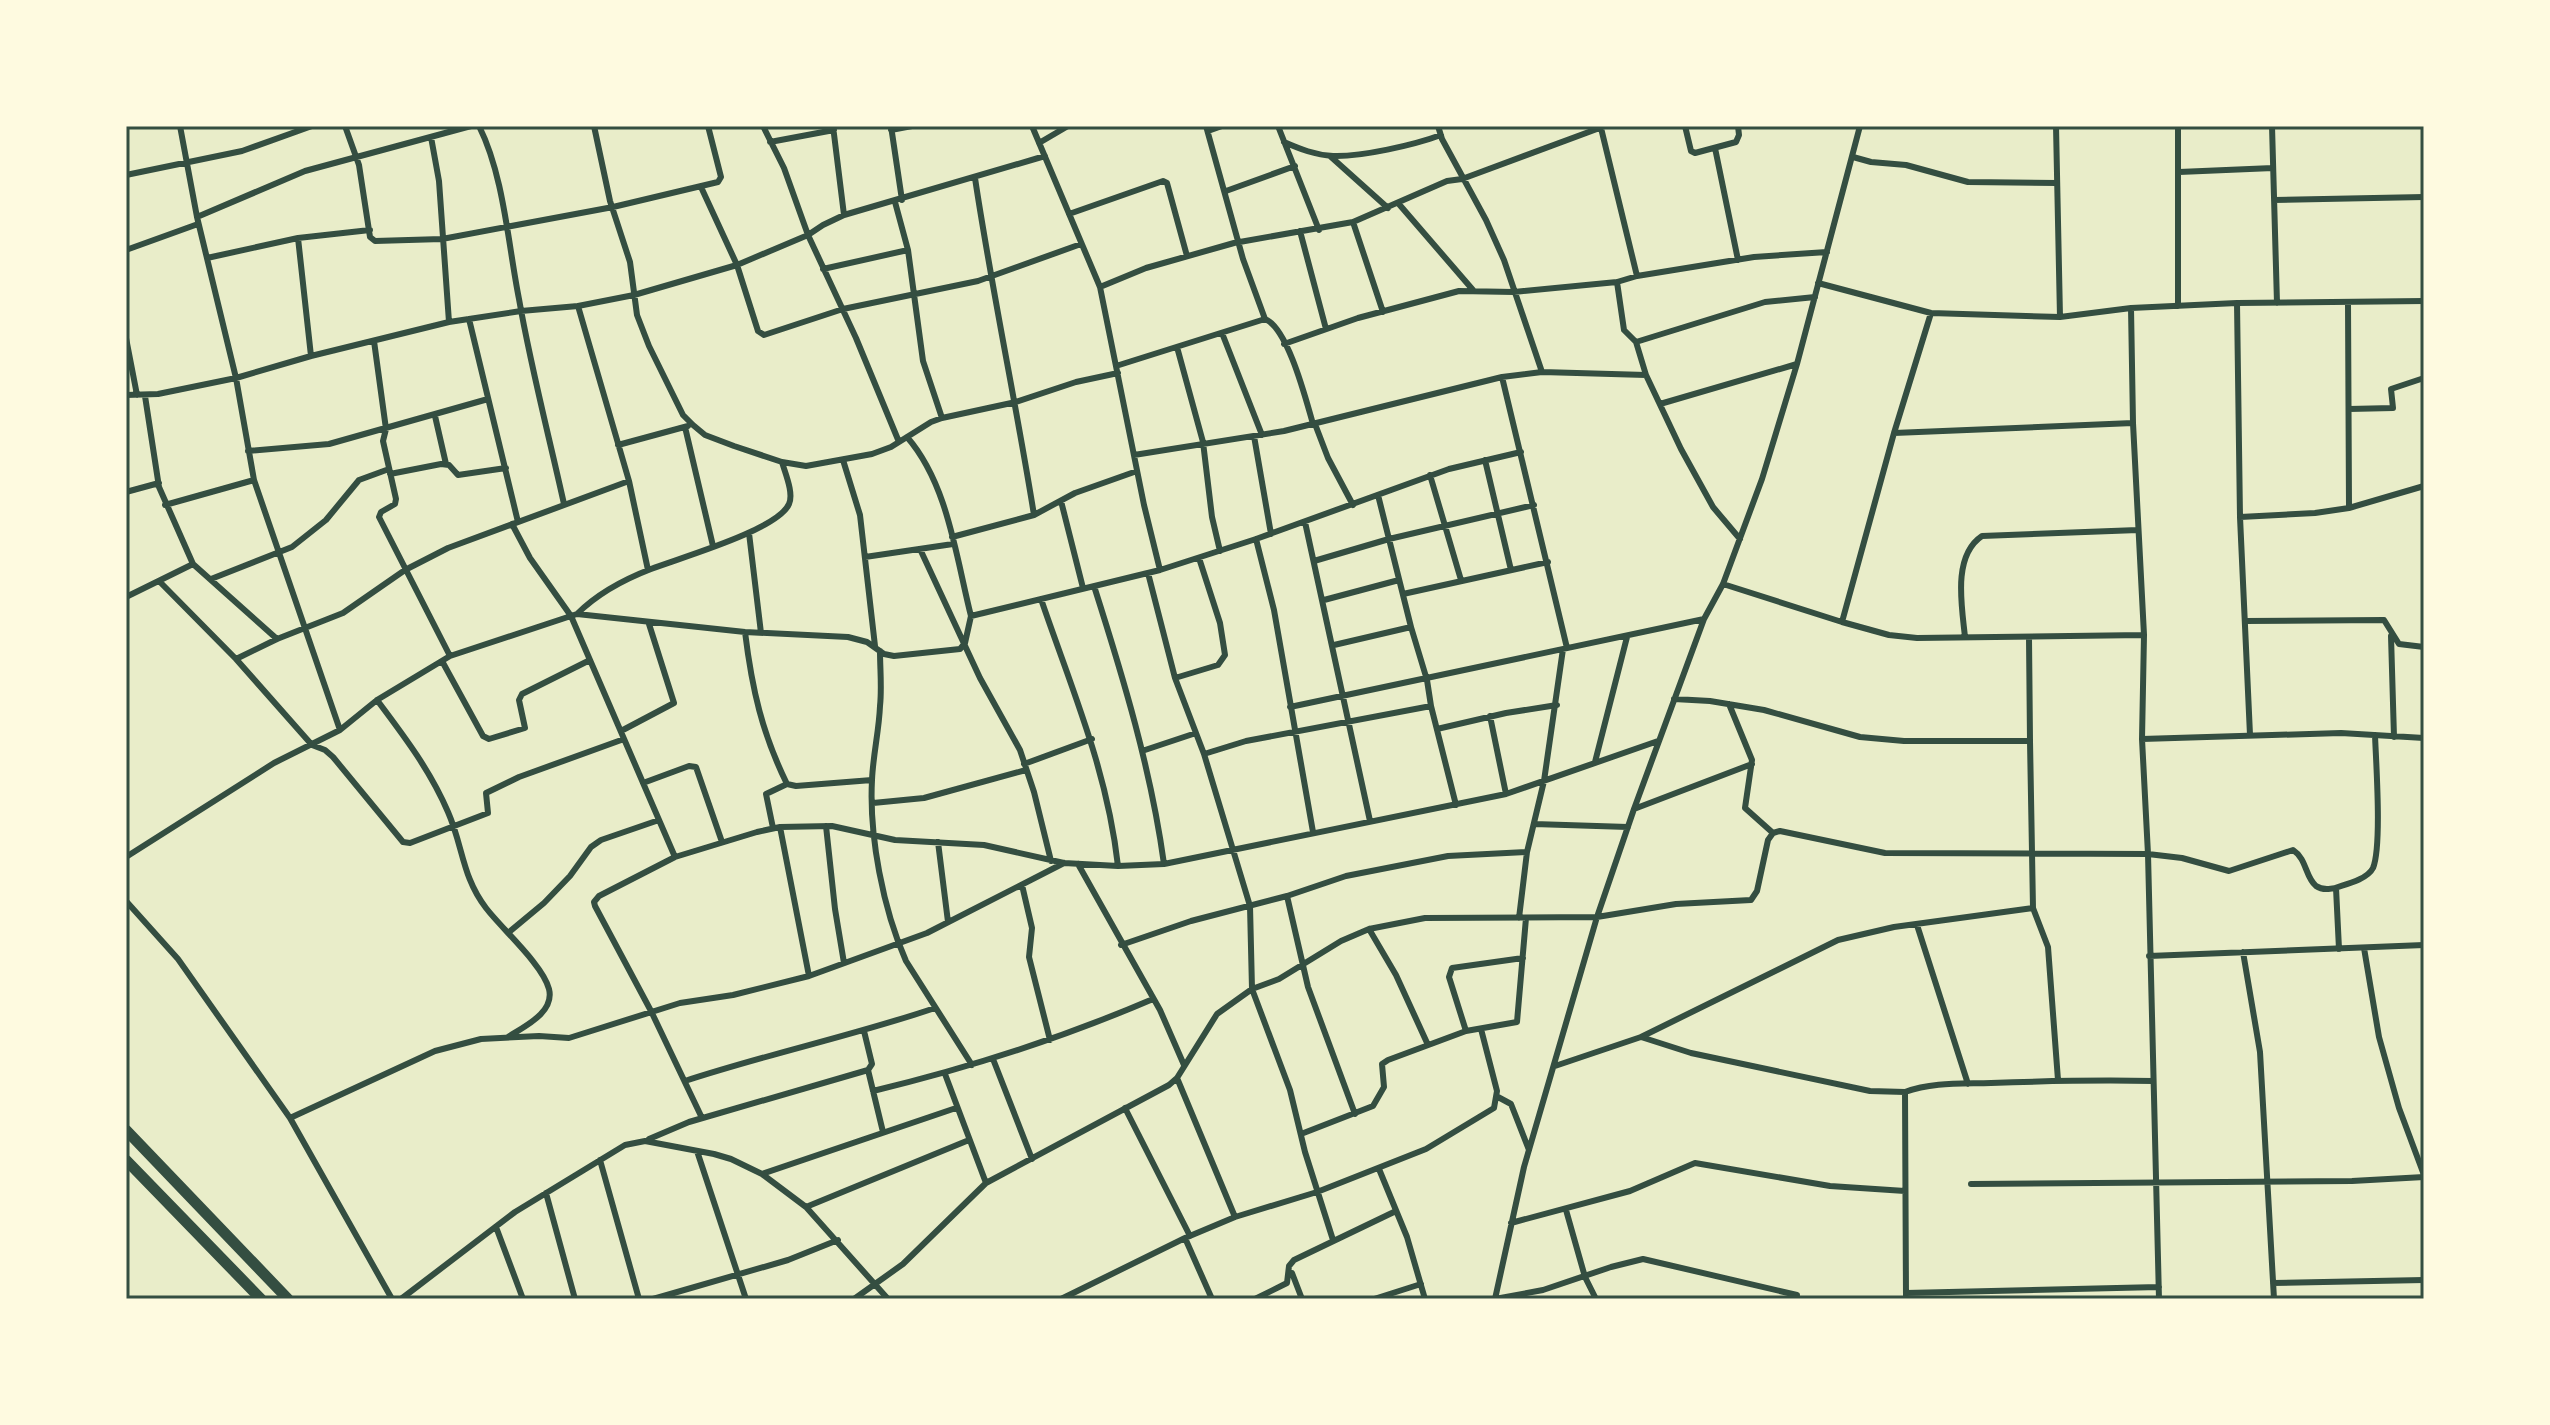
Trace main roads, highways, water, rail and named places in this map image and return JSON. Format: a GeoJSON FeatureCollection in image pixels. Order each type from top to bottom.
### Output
{"type":"FeatureCollection","features":[{"type":"Feature","properties":{"kind":"highway"},"geometry":{"type":"LineString","coordinates":[[126,1130],[288,1299]]}},
{"type":"Feature","properties":{"kind":"highway"},"geometry":{"type":"LineString","coordinates":[[126,1160],[261,1299]]}}]}
